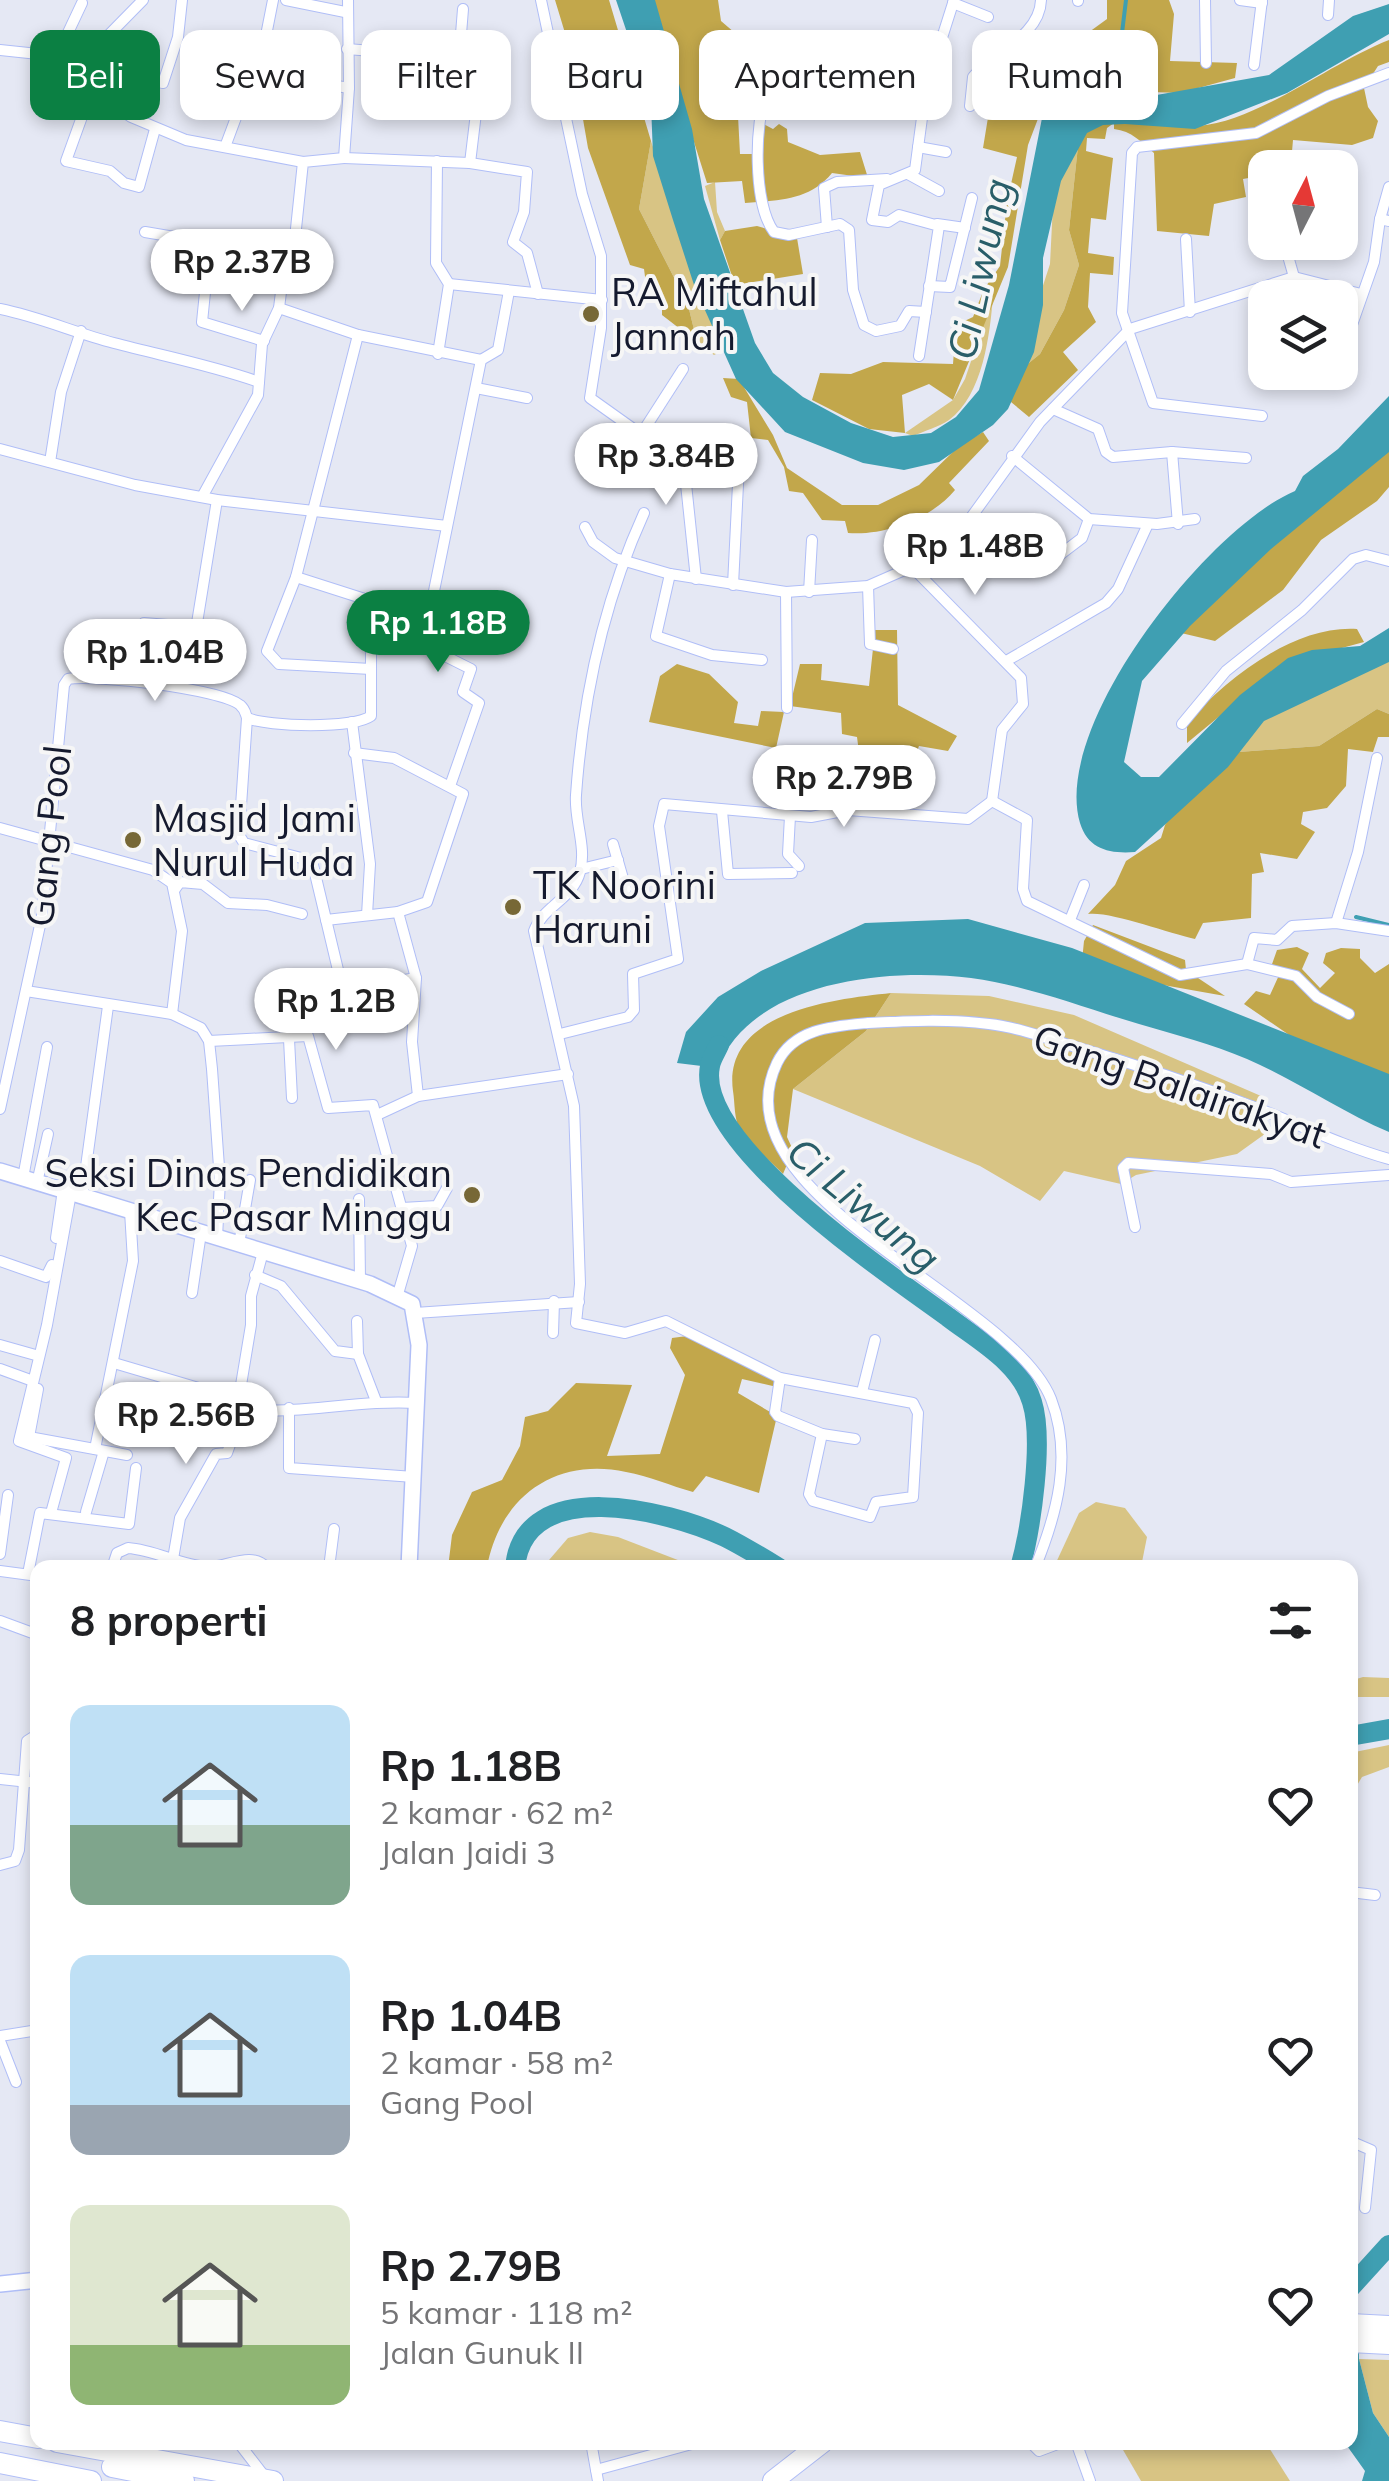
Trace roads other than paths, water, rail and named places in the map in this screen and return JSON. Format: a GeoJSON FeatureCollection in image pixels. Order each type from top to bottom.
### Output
{"type":"FeatureCollection","features":[{"type":"Feature","properties":{"kind":"highway"},"geometry":{"type":"LineString","coordinates":[[1358,2324],[1389,2326]]}},
{"type":"Feature","properties":{"kind":"highway"},"geometry":{"type":"LineString","coordinates":[[1358,2342],[1389,2344]]}},
{"type":"Feature","properties":{"kind":"highway"},"geometry":{"type":"LineString","coordinates":[[0,2430],[30,2436]]}},
{"type":"Feature","properties":{"kind":"highway"},"geometry":{"type":"LineString","coordinates":[[69,2450],[84,2461],[184,2481]]}},
{"type":"Feature","properties":{"kind":"highway"},"geometry":{"type":"LineString","coordinates":[[99,2450],[270,2481]]}},
{"type":"Feature","properties":{"kind":"highway"},"geometry":{"type":"LineString","coordinates":[[773,2481],[813,2450]]}},
{"type":"Feature","properties":{"kind":"highway"},"geometry":{"type":"LineString","coordinates":[[792,2481],[831,2450]]}},
{"type":"Feature","properties":{"kind":"highway"},"geometry":{"type":"LineString","coordinates":[[0,2463],[91,2481]]}},
{"type":"Feature","properties":{"kind":"street"},"geometry":{"type":"LineString","coordinates":[[114,30],[144,0]]}},
{"type":"Feature","properties":{"kind":"street"},"geometry":{"type":"LineString","coordinates":[[160,82],[178,38],[182,0]]}},
{"type":"Feature","properties":{"kind":"street"},"geometry":{"type":"LineString","coordinates":[[225,147],[250,80],[258,71],[272,0]]}},
{"type":"Feature","properties":{"kind":"street"},"geometry":{"type":"LineString","coordinates":[[286,0],[347,6],[349,88],[344,158]]}},
{"type":"Feature","properties":{"kind":"street"},"geometry":{"type":"LineString","coordinates":[[542,0],[582,194],[601,256],[602,300],[590,398],[686,468],[686,512],[696,579]]}},
{"type":"Feature","properties":{"kind":"street"},"geometry":{"type":"LineString","coordinates":[[970,106],[973,78],[1028,28],[1038,15],[1041,0]]}},
{"type":"Feature","properties":{"kind":"street"},"geometry":{"type":"LineString","coordinates":[[1205,0],[1206,62]]}},
{"type":"Feature","properties":{"kind":"street"},"geometry":{"type":"LineString","coordinates":[[1240,0],[1262,1],[1254,64]]}},
{"type":"Feature","properties":{"kind":"street"},"geometry":{"type":"LineString","coordinates":[[1328,14],[1329,0]]}},
{"type":"Feature","properties":{"kind":"street"},"geometry":{"type":"LineString","coordinates":[[945,30],[954,1],[988,17]]}},
{"type":"Feature","properties":{"kind":"street"},"geometry":{"type":"LineString","coordinates":[[70,30],[82,3]]}},
{"type":"Feature","properties":{"kind":"street"},"geometry":{"type":"LineString","coordinates":[[347,50],[386,52],[450,67],[458,59],[463,9]]}},
{"type":"Feature","properties":{"kind":"street"},"geometry":{"type":"LineString","coordinates":[[0,50],[30,53]]}},
{"type":"Feature","properties":{"kind":"street"},"geometry":{"type":"LineString","coordinates":[[1262,416],[1153,402],[1122,304],[1134,149],[1256,133],[1328,96],[1389,73]]}},
{"type":"Feature","properties":{"kind":"street"},"geometry":{"type":"LineString","coordinates":[[341,87],[349,88]]}},
{"type":"Feature","properties":{"kind":"street"},"geometry":{"type":"LineString","coordinates":[[80,120],[66,160],[110,171],[124,184],[140,186],[155,129]]}},
{"type":"Feature","properties":{"kind":"street"},"geometry":{"type":"LineString","coordinates":[[138,120],[155,129],[225,147],[303,162],[344,158],[437,161],[529,175],[523,216],[513,242],[527,252],[538,294]]}},
{"type":"Feature","properties":{"kind":"street"},"geometry":{"type":"LineString","coordinates":[[470,163],[475,120]]}},
{"type":"Feature","properties":{"kind":"street"},"geometry":{"type":"LineString","coordinates":[[760,120],[756,137],[770,228],[784,236],[844,225],[849,230],[853,290],[864,324],[876,332],[897,328],[907,312],[926,312]]}},
{"type":"Feature","properties":{"kind":"street"},"geometry":{"type":"LineString","coordinates":[[922,120],[915,170],[878,188],[874,222],[888,222],[899,215],[965,228]]}},
{"type":"Feature","properties":{"kind":"street"},"geometry":{"type":"LineString","coordinates":[[918,147],[946,152]]}},
{"type":"Feature","properties":{"kind":"street"},"geometry":{"type":"LineString","coordinates":[[437,161],[436,263],[449,284],[438,354]]}},
{"type":"Feature","properties":{"kind":"street"},"geometry":{"type":"LineString","coordinates":[[202,497],[240,433],[259,382],[264,340],[279,308],[287,256],[298,221],[303,162]]}},
{"type":"Feature","properties":{"kind":"street"},"geometry":{"type":"LineString","coordinates":[[908,174],[939,191]]}},
{"type":"Feature","properties":{"kind":"street"},"geometry":{"type":"LineString","coordinates":[[826,226],[824,188],[837,182],[893,179]]}},
{"type":"Feature","properties":{"kind":"street"},"geometry":{"type":"LineString","coordinates":[[1358,303],[1374,262],[1389,186]]}},
{"type":"Feature","properties":{"kind":"street"},"geometry":{"type":"LineString","coordinates":[[929,286],[950,287],[972,198]]}},
{"type":"Feature","properties":{"kind":"street"},"geometry":{"type":"LineString","coordinates":[[919,356],[938,224]]}},
{"type":"Feature","properties":{"kind":"street"},"geometry":{"type":"LineString","coordinates":[[145,232],[287,256]]}},
{"type":"Feature","properties":{"kind":"street"},"geometry":{"type":"LineString","coordinates":[[1186,240],[1190,312]]}},
{"type":"Feature","properties":{"kind":"street"},"geometry":{"type":"LineString","coordinates":[[210,243],[202,322],[264,340]]}},
{"type":"Feature","properties":{"kind":"street"},"geometry":{"type":"LineString","coordinates":[[1289,260],[1294,277]]}},
{"type":"Feature","properties":{"kind":"street"},"geometry":{"type":"LineString","coordinates":[[585,526],[593,542],[622,562],[670,574],[786,592],[868,586],[912,567],[954,541],[1012,456],[1130,329],[1294,277],[1361,294]]}},
{"type":"Feature","properties":{"kind":"street"},"geometry":{"type":"LineString","coordinates":[[449,284],[602,300]]}},
{"type":"Feature","properties":{"kind":"street"},"geometry":{"type":"LineString","coordinates":[[279,308],[358,335],[481,360],[498,350],[509,291]]}},
{"type":"Feature","properties":{"kind":"street"},"geometry":{"type":"LineString","coordinates":[[0,309],[114,344],[196,360],[259,382]]}},
{"type":"Feature","properties":{"kind":"street"},"geometry":{"type":"LineString","coordinates":[[50,462],[62,392],[80,332]]}},
{"type":"Feature","properties":{"kind":"street"},"geometry":{"type":"LineString","coordinates":[[358,335],[296,577],[268,656],[279,664],[371,669]]}},
{"type":"Feature","properties":{"kind":"street"},"geometry":{"type":"LineString","coordinates":[[424,644],[481,360]]}},
{"type":"Feature","properties":{"kind":"street"},"geometry":{"type":"LineString","coordinates":[[640,436],[683,369]]}},
{"type":"Feature","properties":{"kind":"street"},"geometry":{"type":"LineString","coordinates":[[476,388],[527,398]]}},
{"type":"Feature","properties":{"kind":"street"},"geometry":{"type":"LineString","coordinates":[[1053,410],[1098,429],[1106,452],[1114,457],[1172,452],[1246,458]]}},
{"type":"Feature","properties":{"kind":"street"},"geometry":{"type":"LineString","coordinates":[[733,585],[740,444]]}},
{"type":"Feature","properties":{"kind":"street"},"geometry":{"type":"LineString","coordinates":[[0,449],[217,500],[447,526]]}},
{"type":"Feature","properties":{"kind":"street"},"geometry":{"type":"LineString","coordinates":[[1172,452],[1178,524]]}},
{"type":"Feature","properties":{"kind":"street"},"geometry":{"type":"LineString","coordinates":[[1012,456],[1089,519],[1148,524],[1178,524],[1195,519]]}},
{"type":"Feature","properties":{"kind":"street"},"geometry":{"type":"LineString","coordinates":[[217,500],[196,623],[191,627],[144,623],[135,681],[234,701],[244,708],[247,718],[239,835],[244,843],[310,861],[343,991]]}},
{"type":"Feature","properties":{"kind":"street"},"geometry":{"type":"LineString","coordinates":[[644,513],[622,562],[591,670],[576,796],[581,869],[568,894],[538,920],[534,931],[560,1034],[575,1134],[579,1327],[625,1333],[666,1321],[780,1378],[913,1402],[914,1497],[878,1501],[870,1517],[814,1501],[809,1494],[822,1434]]}},
{"type":"Feature","properties":{"kind":"street"},"geometry":{"type":"LineString","coordinates":[[1057,557],[1082,538],[1089,519]]}},
{"type":"Feature","properties":{"kind":"street"},"geometry":{"type":"LineString","coordinates":[[1008,660],[1106,604],[1118,588],[1148,524]]}},
{"type":"Feature","properties":{"kind":"street"},"geometry":{"type":"LineString","coordinates":[[810,592],[812,540]]}},
{"type":"Feature","properties":{"kind":"street"},"geometry":{"type":"LineString","coordinates":[[1182,724],[1226,671],[1302,610],[1354,559],[1366,554],[1389,560]]}},
{"type":"Feature","properties":{"kind":"street"},"geometry":{"type":"LineString","coordinates":[[560,1034],[628,1017],[634,1010],[633,974],[678,959],[659,826],[662,806],[670,802],[722,811],[810,818],[848,810],[968,818],[992,801],[1002,730],[1023,704],[1021,678],[1008,660],[912,567]]}},
{"type":"Feature","properties":{"kind":"street"},"geometry":{"type":"LineString","coordinates":[[670,574],[656,636],[712,655],[762,660]]}},
{"type":"Feature","properties":{"kind":"street"},"geometry":{"type":"LineString","coordinates":[[247,718],[271,724],[352,722],[371,716],[369,599],[296,577]]}},
{"type":"Feature","properties":{"kind":"street"},"geometry":{"type":"LineString","coordinates":[[868,586],[870,644],[874,648],[893,648]]}},
{"type":"Feature","properties":{"kind":"street"},"geometry":{"type":"LineString","coordinates":[[786,592],[787,708]]}},
{"type":"Feature","properties":{"kind":"street"},"geometry":{"type":"LineString","coordinates":[[372,646],[424,644],[471,668],[463,692],[479,706],[450,786]]}},
{"type":"Feature","properties":{"kind":"street","name":"Gang Pool"},"geometry":{"type":"LineString","coordinates":[[0,1109],[52,844],[66,680],[135,681]]}},
{"type":"Feature","properties":{"kind":"street"},"geometry":{"type":"LineString","coordinates":[[352,722],[370,864],[367,915]]}},
{"type":"Feature","properties":{"kind":"street"},"geometry":{"type":"LineString","coordinates":[[326,920],[424,906],[446,836],[463,798],[450,786],[394,758],[354,753]]}},
{"type":"Feature","properties":{"kind":"street"},"geometry":{"type":"LineString","coordinates":[[1336,924],[1373,787],[1377,758]]}},
{"type":"Feature","properties":{"kind":"street"},"geometry":{"type":"LineString","coordinates":[[1373,787],[1389,789]]}},
{"type":"Feature","properties":{"kind":"street"},"geometry":{"type":"LineString","coordinates":[[992,801],[1027,820],[1022,896],[1180,975],[1247,964],[1298,976],[1317,997],[1349,1014]]}},
{"type":"Feature","properties":{"kind":"street"},"geometry":{"type":"LineString","coordinates":[[722,811],[728,874],[796,870],[788,854],[790,816]]}},
{"type":"Feature","properties":{"kind":"street"},"geometry":{"type":"LineString","coordinates":[[0,828],[153,870],[175,889],[182,931],[172,1014]]}},
{"type":"Feature","properties":{"kind":"street"},"geometry":{"type":"LineString","coordinates":[[614,844],[626,889]]}},
{"type":"Feature","properties":{"kind":"street"},"geometry":{"type":"LineString","coordinates":[[581,869],[618,860]]}},
{"type":"Feature","properties":{"kind":"street"},"geometry":{"type":"LineString","coordinates":[[175,889],[180,882],[203,884],[228,903],[268,905],[302,914]]}},
{"type":"Feature","properties":{"kind":"street"},"geometry":{"type":"LineString","coordinates":[[1070,920],[1084,885]]}},
{"type":"Feature","properties":{"kind":"street"},"geometry":{"type":"LineString","coordinates":[[398,912],[416,978],[412,1042],[418,1096]]}},
{"type":"Feature","properties":{"kind":"street"},"geometry":{"type":"LineString","coordinates":[[1247,964],[1254,938],[1276,940],[1292,926],[1336,924],[1389,931]]}},
{"type":"Feature","properties":{"kind":"street"},"geometry":{"type":"LineString","coordinates":[[292,1098],[287,1000],[416,978]]}},
{"type":"Feature","properties":{"kind":"street"},"geometry":{"type":"LineString","coordinates":[[26,991],[172,1014],[195,1024],[209,1041],[220,1181],[192,1293]]}},
{"type":"Feature","properties":{"kind":"street"},"geometry":{"type":"LineString","coordinates":[[108,1006],[39,1356],[29,1437],[127,1455]]}},
{"type":"Feature","properties":{"kind":"street","name":"Gang Balairakyat"},"geometry":{"type":"LineString","coordinates":[[1039,1560],[1054,1523],[1060,1481],[1061,1449],[1050,1397],[1012,1347],[876,1244],[782,1152],[769,1123],[768,1090],[778,1060],[790,1046],[812,1031],[840,1025],[947,1020],[990,1024],[1167,1073],[1389,1159]]}},
{"type":"Feature","properties":{"kind":"street"},"geometry":{"type":"LineString","coordinates":[[209,1041],[305,1036],[312,1039],[328,1108],[375,1110],[418,1096],[568,1074]]}},
{"type":"Feature","properties":{"kind":"street"},"geometry":{"type":"LineString","coordinates":[[30,1180],[47,1047]]}},
{"type":"Feature","properties":{"kind":"street"},"geometry":{"type":"LineString","coordinates":[[375,1110],[412,1254],[398,1294]]}},
{"type":"Feature","properties":{"kind":"street"},"geometry":{"type":"LineString","coordinates":[[30,1180],[48,1134]]}},
{"type":"Feature","properties":{"kind":"street"},"geometry":{"type":"LineString","coordinates":[[1135,1227],[1123,1168],[1128,1163],[1271,1174],[1291,1182],[1389,1175]]}},
{"type":"Feature","properties":{"kind":"street"},"geometry":{"type":"LineString","coordinates":[[0,1171],[360,1281],[398,1294],[412,1304],[418,1404],[409,1560]]}},
{"type":"Feature","properties":{"kind":"street"},"geometry":{"type":"LineString","coordinates":[[239,1244],[250,1180]]}},
{"type":"Feature","properties":{"kind":"street"},"geometry":{"type":"LineString","coordinates":[[402,1208],[437,1206],[447,1188]]}},
{"type":"Feature","properties":{"kind":"street"},"geometry":{"type":"LineString","coordinates":[[0,1261],[50,1276],[72,1193]]}},
{"type":"Feature","properties":{"kind":"street"},"geometry":{"type":"LineString","coordinates":[[359,1198],[360,1281]]}},
{"type":"Feature","properties":{"kind":"street"},"geometry":{"type":"LineString","coordinates":[[86,1512],[133,1261],[130,1211]]}},
{"type":"Feature","properties":{"kind":"street"},"geometry":{"type":"LineString","coordinates":[[173,1558],[180,1518],[216,1454],[227,1453],[237,1409],[254,1276],[262,1252]]}},
{"type":"Feature","properties":{"kind":"street"},"geometry":{"type":"LineString","coordinates":[[254,1276],[281,1286],[335,1350],[358,1354]]}},
{"type":"Feature","properties":{"kind":"street"},"geometry":{"type":"LineString","coordinates":[[553,1333],[554,1301]]}},
{"type":"Feature","properties":{"kind":"street"},"geometry":{"type":"LineString","coordinates":[[415,1313],[578,1302]]}},
{"type":"Feature","properties":{"kind":"street"},"geometry":{"type":"LineString","coordinates":[[357,1321],[358,1354],[376,1401]]}},
{"type":"Feature","properties":{"kind":"street"},"geometry":{"type":"LineString","coordinates":[[862,1392],[874,1340]]}},
{"type":"Feature","properties":{"kind":"street"},"geometry":{"type":"LineString","coordinates":[[0,1344],[39,1356]]}},
{"type":"Feature","properties":{"kind":"street"},"geometry":{"type":"LineString","coordinates":[[114,1363],[202,1389]]}},
{"type":"Feature","properties":{"kind":"street"},"geometry":{"type":"LineString","coordinates":[[0,1369],[35,1384]]}},
{"type":"Feature","properties":{"kind":"street"},"geometry":{"type":"LineString","coordinates":[[780,1378],[776,1414],[822,1434],[855,1439]]}},
{"type":"Feature","properties":{"kind":"street"},"geometry":{"type":"LineString","coordinates":[[35,1384],[20,1445],[67,1460],[52,1513]]}},
{"type":"Feature","properties":{"kind":"street"},"geometry":{"type":"LineString","coordinates":[[237,1409],[376,1401],[418,1404]]}},
{"type":"Feature","properties":{"kind":"street"},"geometry":{"type":"LineString","coordinates":[[289,1408],[289,1468],[414,1478]]}},
{"type":"Feature","properties":{"kind":"street"},"geometry":{"type":"LineString","coordinates":[[34,1560],[38,1515],[52,1513],[130,1524],[136,1468]]}},
{"type":"Feature","properties":{"kind":"street"},"geometry":{"type":"LineString","coordinates":[[0,1554],[8,1495]]}},
{"type":"Feature","properties":{"kind":"street"},"geometry":{"type":"LineString","coordinates":[[330,1560],[334,1529]]}},
{"type":"Feature","properties":{"kind":"street"},"geometry":{"type":"LineString","coordinates":[[115,1560],[118,1552],[128,1548],[183,1560]]}},
{"type":"Feature","properties":{"kind":"street"},"geometry":{"type":"LineString","coordinates":[[0,1571],[30,1575]]}},
{"type":"Feature","properties":{"kind":"street"},"geometry":{"type":"LineString","coordinates":[[0,1621],[30,1633]]}},
{"type":"Feature","properties":{"kind":"street"},"geometry":{"type":"LineString","coordinates":[[30,1737],[30,1764]]}},
{"type":"Feature","properties":{"kind":"street"},"geometry":{"type":"LineString","coordinates":[[0,1779],[30,1782]]}},
{"type":"Feature","properties":{"kind":"street"},"geometry":{"type":"LineString","coordinates":[[0,1865],[15,1861],[30,1792]]}},
{"type":"Feature","properties":{"kind":"street"},"geometry":{"type":"LineString","coordinates":[[1358,1893],[1375,1895]]}},
{"type":"Feature","properties":{"kind":"street"},"geometry":{"type":"LineString","coordinates":[[16,2082],[0,2038],[30,2032]]}},
{"type":"Feature","properties":{"kind":"street"},"geometry":{"type":"LineString","coordinates":[[1358,2145],[1370,2150],[1364,2208]]}},
{"type":"Feature","properties":{"kind":"street"},"geometry":{"type":"LineString","coordinates":[[0,2284],[30,2281]]}},
{"type":"Feature","properties":{"kind":"street"},"geometry":{"type":"LineString","coordinates":[[245,2450],[270,2481]]}},
{"type":"Feature","properties":{"kind":"street"},"geometry":{"type":"LineString","coordinates":[[592,2450],[597,2475],[674,2450]]}},
{"type":"Feature","properties":{"kind":"street"},"geometry":{"type":"LineString","coordinates":[[1082,2450],[1090,2481]]}},
{"type":"Feature","properties":{"kind":"water"},"geometry":{"type":"Polygon","coordinates":[[[616,0],[655,0],[664,30],[626,30],[616,0]]]}},
{"type":"Feature","properties":{"kind":"water"},"geometry":{"type":"Polygon","coordinates":[[[1389,4],[1389,34],[1287,93],[1195,129],[1125,124],[1103,125],[1087,133],[1061,181],[1043,258],[1043,305],[1034,352],[1008,409],[993,425],[939,462],[904,470],[863,463],[785,432],[736,379],[695,288],[653,156],[652,120],[679,120],[679,84],[692,129],[704,199],[755,343],[773,373],[803,397],[851,423],[893,437],[931,433],[956,417],[979,390],[1009,285],[1042,120],[1158,120],[1158,95],[1269,75],[1353,16],[1389,4]]]}},
{"type":"Feature","properties":{"kind":"water"},"geometry":{"type":"Polygon","coordinates":[[[1389,396],[1389,452],[1271,549],[1190,626],[1142,681],[1124,762],[1141,777],[1159,777],[1240,695],[1288,658],[1312,650],[1360,646],[1389,628],[1389,662],[1264,721],[1228,767],[1135,852],[1108,851],[1094,844],[1080,823],[1077,782],[1089,735],[1113,684],[1144,634],[1221,544],[1260,512],[1295,491],[1303,476],[1338,449],[1389,396]]]}},
{"type":"Feature","properties":{"kind":"water"},"geometry":{"type":"Polygon","coordinates":[[[968,919],[1072,948],[1389,1074],[1389,1132],[1265,1067],[1221,1049],[1035,992],[971,978],[902,975],[826,986],[791,998],[760,1015],[735,1038],[718,1068],[677,1063],[686,1032],[718,997],[761,971],[865,923],[968,919]]]}},
{"type":"Feature","properties":{"kind":"water"},"geometry":{"type":"Polygon","coordinates":[[[1358,2312],[1359,2359],[1373,2413],[1389,2437],[1389,2481],[1362,2481],[1365,2471],[1350,2450],[1358,2450],[1358,2312]]]}},
{"type":"Feature","properties":{"kind":"waterway"},"geometry":{"type":"LineString","coordinates":[[1122,30],[1126,0]]}},
{"type":"Feature","properties":{"kind":"waterway"},"geometry":{"type":"LineString","coordinates":[[1356,917],[1389,925]]}},
{"type":"Feature","properties":{"kind":"waterway","name":"Ci Liwung"},"geometry":{"type":"LineString","coordinates":[[719,1045],[710,1066],[713,1097],[733,1132],[764,1169],[844,1240],[997,1354],[1026,1388],[1037,1438],[1032,1508],[1022,1560]]}},
{"type":"Feature","properties":{"kind":"waterway","name":"Ci Liwung"},"geometry":{"type":"LineString","coordinates":[[517,1560],[524,1539],[543,1520],[570,1510],[602,1507],[636,1510],[700,1527],[766,1560]]}},
{"type":"Feature","properties":{"kind":"waterway","name":"Ci Liwung"},"geometry":{"type":"LineString","coordinates":[[1358,1735],[1389,1729]]}},
{"type":"Feature","properties":{"kind":"waterway","name":"Ci Liwung"},"geometry":{"type":"LineString","coordinates":[[1358,2279],[1389,2245]]}},
{"type":"Feature","properties":{"kind":"place","name":"RA Miftahul Jannah"},"geometry":{"type":"Point","coordinates":[591,314]}},
{"type":"Feature","properties":{"kind":"place","name":"Masjid Jami Nurul Huda"},"geometry":{"type":"Point","coordinates":[133,840]}},
{"type":"Feature","properties":{"kind":"place","name":"TK Noorini Haruni"},"geometry":{"type":"Point","coordinates":[513,907]}},
{"type":"Feature","properties":{"kind":"place","name":"Seksi Dinas Pendidikan Kec Pasar Minggu"},"geometry":{"type":"Point","coordinates":[472,1195]}}]}
